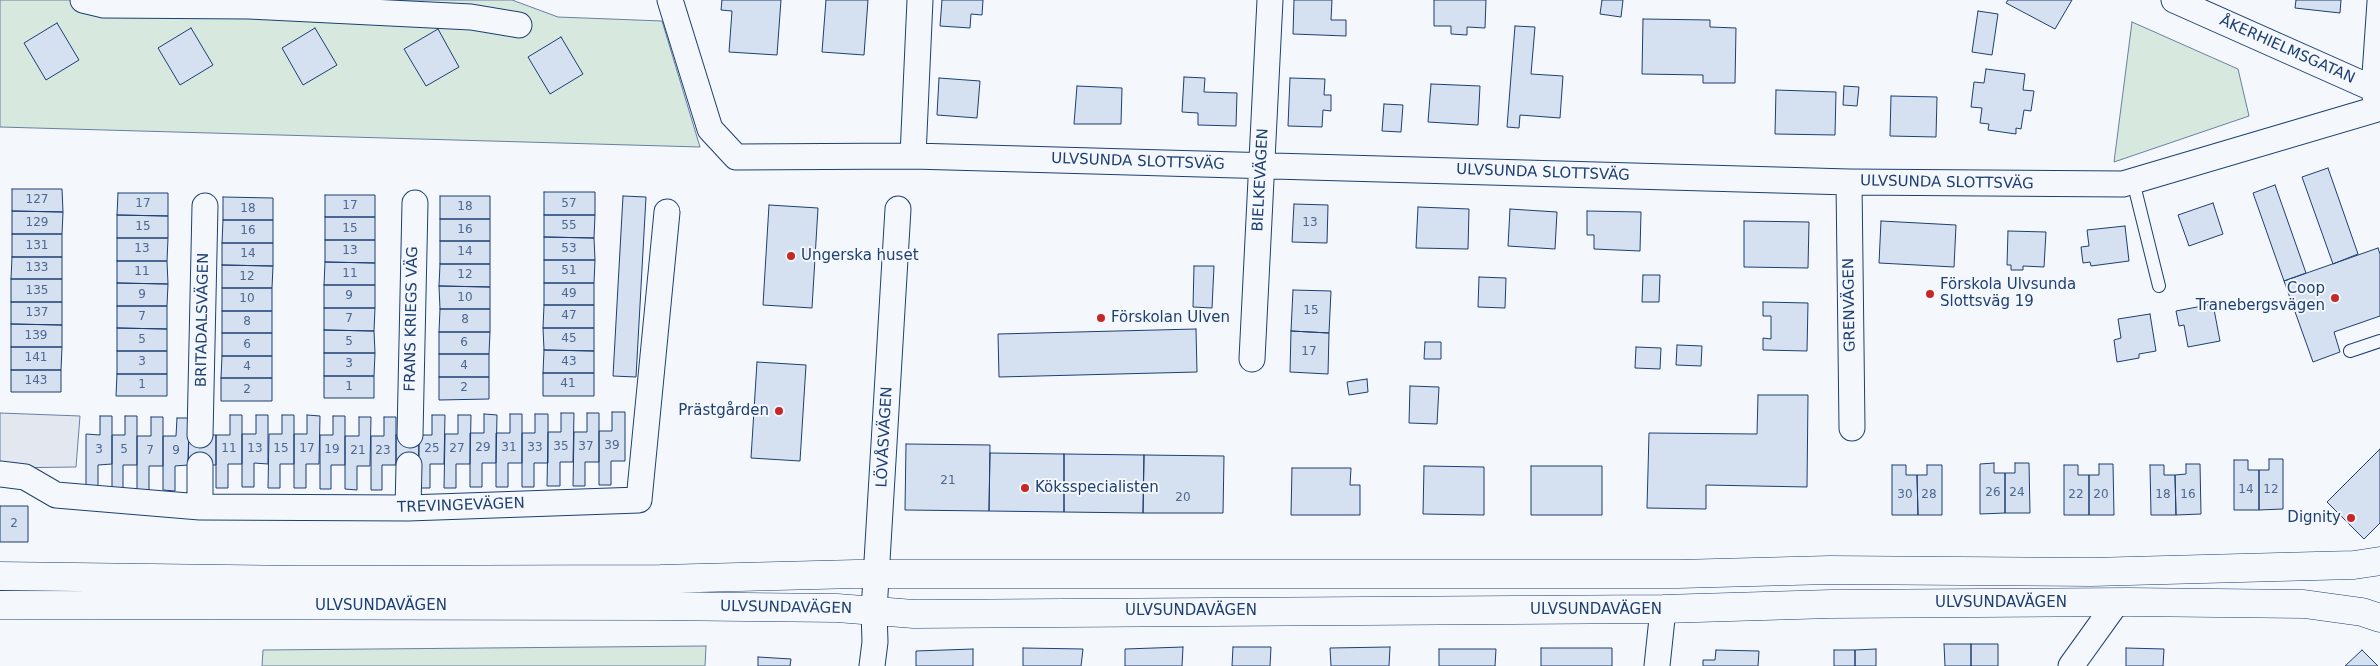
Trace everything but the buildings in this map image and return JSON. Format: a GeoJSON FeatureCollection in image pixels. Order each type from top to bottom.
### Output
{"type":"FeatureCollection","features":[{"type":"Feature","properties":{"kind":"main road","name":"ULVSUNDAVÄGEN"},"geometry":{"type":"LineString","coordinates":[[0,576],[322,580],[650,579],[876,575],[1678,574],[1830,570],[2091,572],[2354,565],[2380,561]]}},
{"type":"Feature","properties":{"kind":"main road","name":"ULVSUNDAVÄGEN"},"geometry":{"type":"LineString","coordinates":[[0,605],[654,606],[837,608],[924,614],[1663,609],[1831,604],[2117,602],[2304,604],[2362,612],[2380,618]]}},
{"type":"Feature","properties":{"kind":"street"},"geometry":{"type":"LineString","coordinates":[[83,0],[104,5],[150,2],[471,17],[519,25]]}},
{"type":"Feature","properties":{"kind":"street","name":"ULVSUNDA SLOTTSVÄG"},"geometry":{"type":"LineString","coordinates":[[670,0],[710,129],[736,157],[913,156],[1849,182],[2124,184],[2377,105]]}},
{"type":"Feature","properties":{"kind":"street"},"geometry":{"type":"LineString","coordinates":[[913,156],[920,0]]}},
{"type":"Feature","properties":{"kind":"street","name":"BIELKEVÄGEN"},"geometry":{"type":"LineString","coordinates":[[1252,359],[1270,0]]}},
{"type":"Feature","properties":{"kind":"street","name":"ÅKERHIELMSGATAN"},"geometry":{"type":"LineString","coordinates":[[2174,0],[2377,105]]}},
{"type":"Feature","properties":{"kind":"street"},"geometry":{"type":"LineString","coordinates":[[2377,105],[2380,2]]}},
{"type":"Feature","properties":{"kind":"street","name":"GRENVÄGEN"},"geometry":{"type":"LineString","coordinates":[[1849,182],[1852,428]]}},
{"type":"Feature","properties":{"kind":"street","name":"FRANS KRIEGS VÄG"},"geometry":{"type":"LineString","coordinates":[[410,435],[415,203]]}},
{"type":"Feature","properties":{"kind":"street","name":"BRITADALSVÄGEN"},"geometry":{"type":"LineString","coordinates":[[200,435],[205,206]]}},
{"type":"Feature","properties":{"kind":"street","name":"LÖVÅSVÄGEN"},"geometry":{"type":"LineString","coordinates":[[872,666],[875,642],[874,611],[898,209]]}},
{"type":"Feature","properties":{"kind":"street","name":"TREVINGEVÄGEN"},"geometry":{"type":"LineString","coordinates":[[0,474],[25,478],[56,495],[200,507],[408,508],[638,500],[666,212]]}},
{"type":"Feature","properties":{"kind":"street"},"geometry":{"type":"LineString","coordinates":[[200,465],[200,507]]}},
{"type":"Feature","properties":{"kind":"street"},"geometry":{"type":"LineString","coordinates":[[408,508],[409,465]]}},
{"type":"Feature","properties":{"kind":"street"},"geometry":{"type":"LineString","coordinates":[[2071,666],[2117,602]]}},
{"type":"Feature","properties":{"kind":"street"},"geometry":{"type":"LineString","coordinates":[[1657,666],[1663,609]]}},
{"type":"Feature","properties":{"kind":"lane"},"geometry":{"type":"LineString","coordinates":[[2134,181],[2159,286]]}},
{"type":"Feature","properties":{"kind":"lane"},"geometry":{"type":"LineString","coordinates":[[2350,351],[2380,341]]}},
{"type":"Feature","properties":{"kind":"shaded area"},"geometry":{"type":"Polygon","coordinates":[[[0,0],[512,0],[558,17],[662,21],[700,147],[0,127],[0,0]]]}},
{"type":"Feature","properties":{"kind":"shaded area"},"geometry":{"type":"Polygon","coordinates":[[[2132,22],[2238,69],[2249,116],[2114,162],[2132,22]]]}},
{"type":"Feature","properties":{"kind":"shaded area"},"geometry":{"type":"Polygon","coordinates":[[[0,413],[80,416],[76,467],[0,468],[0,413]]]}},
{"type":"Feature","properties":{"kind":"shaded area"},"geometry":{"type":"Polygon","coordinates":[[[706,646],[705,666],[262,666],[263,650],[706,646]]]}},
{"type":"Feature","properties":{"kind":"place","name":"Ungerska huset"},"geometry":{"type":"Point","coordinates":[791,256]}},
{"type":"Feature","properties":{"kind":"place","name":"Förskola Ulvsunda Slottsväg 19"},"geometry":{"type":"Point","coordinates":[1930,294]}},
{"type":"Feature","properties":{"kind":"place","name":"Coop Tranebergsvägen"},"geometry":{"type":"Point","coordinates":[2335,298]}},
{"type":"Feature","properties":{"kind":"place","name":"Förskolan Ulven"},"geometry":{"type":"Point","coordinates":[1101,318]}},
{"type":"Feature","properties":{"kind":"place","name":"Prästgården"},"geometry":{"type":"Point","coordinates":[779,411]}},
{"type":"Feature","properties":{"kind":"place","name":"Köksspecialisten"},"geometry":{"type":"Point","coordinates":[1025,488]}},
{"type":"Feature","properties":{"kind":"place","name":"Dignity"},"geometry":{"type":"Point","coordinates":[2351,518]}}]}
